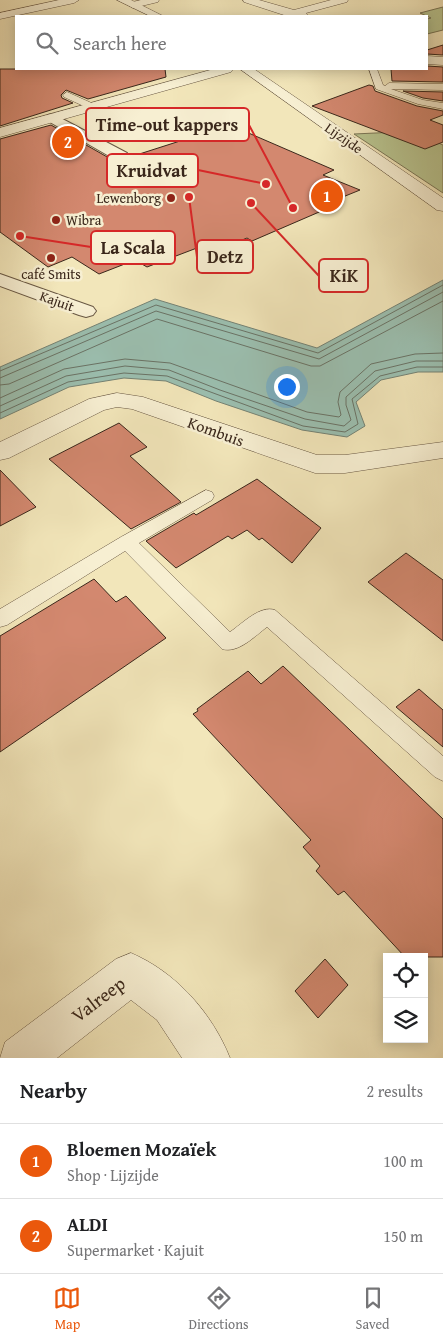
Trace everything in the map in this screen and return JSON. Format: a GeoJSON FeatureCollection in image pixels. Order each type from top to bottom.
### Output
{"type":"FeatureCollection","features":[{"type":"Feature","properties":{"kind":"street"},"geometry":{"type":"LineString","coordinates":[[0,16],[74,0]]}},
{"type":"Feature","properties":{"kind":"street"},"geometry":{"type":"LineString","coordinates":[[122,0],[156,15]]}},
{"type":"Feature","properties":{"kind":"street"},"geometry":{"type":"LineString","coordinates":[[134,4],[154,0]]}},
{"type":"Feature","properties":{"kind":"street"},"geometry":{"type":"LineString","coordinates":[[248,0],[297,15]]}},
{"type":"Feature","properties":{"kind":"street"},"geometry":{"type":"LineString","coordinates":[[291,14],[343,0]]}},
{"type":"Feature","properties":{"kind":"street"},"geometry":{"type":"LineString","coordinates":[[321,6],[338,12]]}},
{"type":"Feature","properties":{"kind":"street"},"geometry":{"type":"LineString","coordinates":[[428,60],[443,61]]}},
{"type":"Feature","properties":{"kind":"street"},"geometry":{"type":"LineString","coordinates":[[0,133],[223,70]]}},
{"type":"Feature","properties":{"kind":"street","name":"Lijzijde"},"geometry":{"type":"LineString","coordinates":[[251,70],[443,206]]}},
{"type":"Feature","properties":{"kind":"street"},"geometry":{"type":"LineString","coordinates":[[53,118],[121,157]]}},
{"type":"Feature","properties":{"kind":"street","name":"Kajuit"},"geometry":{"type":"LineString","coordinates":[[0,280],[86,311]]}},
{"type":"Feature","properties":{"kind":"street","name":"Kombuis"},"geometry":{"type":"LineString","coordinates":[[0,452],[96,404],[117,400],[135,402],[315,464],[345,464],[443,450]]}},
{"type":"Feature","properties":{"kind":"street","name":"Valreep"},"geometry":{"type":"LineString","coordinates":[[21,1058],[131,974],[172,1005],[208,1058]]}},
{"type":"Feature","properties":{"kind":"lane"},"geometry":{"type":"LineString","coordinates":[[373,70],[379,87]]}},
{"type":"Feature","properties":{"kind":"lane"},"geometry":{"type":"LineString","coordinates":[[379,87],[407,85],[443,87]]}},
{"type":"Feature","properties":{"kind":"lane"},"geometry":{"type":"LineString","coordinates":[[379,87],[421,102],[443,106]]}},
{"type":"Feature","properties":{"kind":"lane"},"geometry":{"type":"LineString","coordinates":[[68,95],[93,107]]}},
{"type":"Feature","properties":{"kind":"lane"},"geometry":{"type":"LineString","coordinates":[[0,619],[206,496]]}},
{"type":"Feature","properties":{"kind":"lane"},"geometry":{"type":"LineString","coordinates":[[127,542],[229,643],[268,616],[443,770]]}},
{"type":"Feature","properties":{"kind":"green space"},"geometry":{"type":"Polygon","coordinates":[[[443,7],[443,30],[428,34],[428,19],[431,18],[420,13],[443,7]]]}},
{"type":"Feature","properties":{"kind":"green space"},"geometry":{"type":"Polygon","coordinates":[[[397,132],[422,136],[443,145],[443,193],[354,134],[397,132]]]}},
{"type":"Feature","properties":{"kind":"water"},"geometry":{"type":"Polygon","coordinates":[[[443,280],[443,372],[418,372],[381,380],[356,402],[365,426],[347,437],[302,430],[216,401],[166,381],[124,378],[69,387],[0,419],[0,367],[155,299],[317,348],[443,280]]]}},
{"type":"Feature","properties":{"kind":"building"},"geometry":{"type":"Polygon","coordinates":[[[443,45],[443,55],[428,54],[428,50],[443,45]]]}},
{"type":"Feature","properties":{"kind":"building"},"geometry":{"type":"Polygon","coordinates":[[[428,66],[443,67],[443,82],[392,81],[391,70],[428,70],[428,66]]]}},
{"type":"Feature","properties":{"kind":"building"},"geometry":{"type":"Polygon","coordinates":[[[0,69],[165,70],[166,77],[88,99],[66,90],[61,95],[62,98],[73,103],[0,126],[0,69]]]}},
{"type":"Feature","properties":{"kind":"building"},"geometry":{"type":"Polygon","coordinates":[[[369,85],[373,86],[375,91],[417,106],[443,111],[443,115],[430,120],[443,125],[443,142],[425,149],[312,106],[369,85]]]}},
{"type":"Feature","properties":{"kind":"building"},"geometry":{"type":"Polygon","coordinates":[[[403,91],[443,92],[443,101],[423,98],[403,91]]]}},
{"type":"Feature","properties":{"kind":"building","name":"Lewenborg"},"geometry":{"type":"Polygon","coordinates":[[[51,125],[116,162],[126,162],[130,157],[230,125],[334,170],[323,175],[360,190],[328,203],[333,206],[252,241],[247,238],[220,249],[210,243],[147,267],[135,260],[99,274],[72,257],[48,267],[0,232],[0,139],[51,125]]]}},
{"type":"Feature","properties":{"kind":"building"},"geometry":{"type":"Polygon","coordinates":[[[119,423],[147,447],[130,456],[181,502],[131,529],[49,459],[119,423]]]}},
{"type":"Feature","properties":{"kind":"building"},"geometry":{"type":"Polygon","coordinates":[[[0,470],[36,507],[0,526],[0,470]]]}},
{"type":"Feature","properties":{"kind":"building"},"geometry":{"type":"Polygon","coordinates":[[[257,479],[321,528],[292,563],[262,538],[259,540],[247,530],[232,539],[228,536],[176,568],[146,541],[194,513],[196,515],[257,479]]]}},
{"type":"Feature","properties":{"kind":"building"},"geometry":{"type":"Polygon","coordinates":[[[406,553],[443,580],[443,641],[368,582],[406,553]]]}},
{"type":"Feature","properties":{"kind":"building"},"geometry":{"type":"Polygon","coordinates":[[[94,579],[116,602],[126,596],[166,638],[0,752],[0,636],[94,579]]]}},
{"type":"Feature","properties":{"kind":"building"},"geometry":{"type":"Polygon","coordinates":[[[283,666],[443,819],[443,957],[428,957],[428,953],[401,953],[344,891],[338,895],[316,871],[320,866],[303,847],[311,840],[193,714],[248,671],[261,684],[283,666]]]}},
{"type":"Feature","properties":{"kind":"building"},"geometry":{"type":"Polygon","coordinates":[[[419,689],[443,710],[443,747],[396,707],[419,689]]]}},
{"type":"Feature","properties":{"kind":"building"},"geometry":{"type":"Polygon","coordinates":[[[325,959],[348,985],[318,1018],[295,991],[325,959]]]}},
{"type":"Feature","properties":{"kind":"place","name":"ALDI"},"geometry":{"type":"Point","coordinates":[68,142]}},
{"type":"Feature","properties":{"kind":"place","name":"Kruidvat"},"geometry":{"type":"Point","coordinates":[266,184]}},
{"type":"Feature","properties":{"kind":"place","name":"Bloemen Mozaïek"},"geometry":{"type":"Point","coordinates":[327,196]}},
{"type":"Feature","properties":{"kind":"place","name":"Detz"},"geometry":{"type":"Point","coordinates":[189,197]}},
{"type":"Feature","properties":{"kind":"place","name":"Lewenborg"},"geometry":{"type":"Point","coordinates":[171,198]}},
{"type":"Feature","properties":{"kind":"place","name":"KiK"},"geometry":{"type":"Point","coordinates":[251,203]}},
{"type":"Feature","properties":{"kind":"place","name":"Time-out kappers"},"geometry":{"type":"Point","coordinates":[293,208]}},
{"type":"Feature","properties":{"kind":"place","name":"Wibra"},"geometry":{"type":"Point","coordinates":[56,220]}},
{"type":"Feature","properties":{"kind":"place","name":"La Scala"},"geometry":{"type":"Point","coordinates":[20,236]}},
{"type":"Feature","properties":{"kind":"place","name":"café Smits"},"geometry":{"type":"Point","coordinates":[51,258]}}]}
